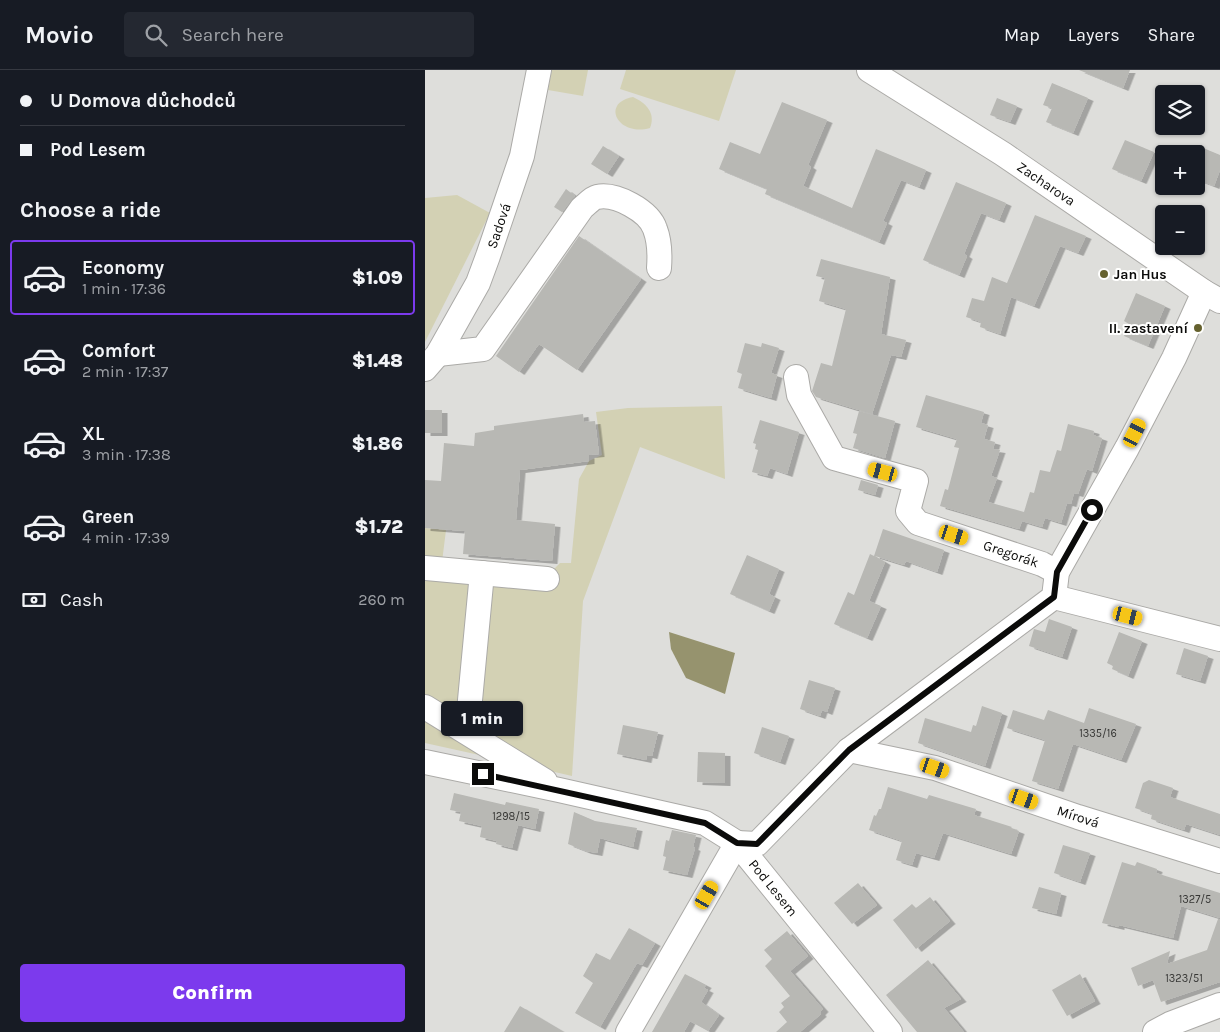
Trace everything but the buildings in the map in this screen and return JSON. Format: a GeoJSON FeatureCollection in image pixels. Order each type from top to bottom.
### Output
{"type":"FeatureCollection","features":[{"type":"Feature","properties":{"kind":"street","name":"Sadová"},"geometry":{"type":"LineString","coordinates":[[431,362],[478,283],[489,256],[522,156],[539,70]]}},
{"type":"Feature","properties":{"kind":"street","name":"Zacharova"},"geometry":{"type":"LineString","coordinates":[[869,70],[1003,154],[1212,297]]}},
{"type":"Feature","properties":{"kind":"street"},"geometry":{"type":"LineString","coordinates":[[431,362],[483,348],[582,208],[596,197],[615,197],[639,210],[655,227],[660,252],[659,268]]}},
{"type":"Feature","properties":{"kind":"street"},"geometry":{"type":"LineString","coordinates":[[628,1032],[737,843],[757,844],[849,750],[1054,597],[1057,572],[1127,448],[1174,358],[1212,297]]}},
{"type":"Feature","properties":{"kind":"street","name":"Gregorák"},"geometry":{"type":"LineString","coordinates":[[796,377],[799,395],[834,458],[916,481],[908,511],[919,523],[1042,564],[1057,572]]}},
{"type":"Feature","properties":{"kind":"street"},"geometry":{"type":"LineString","coordinates":[[425,568],[547,579]]}},
{"type":"Feature","properties":{"kind":"street"},"geometry":{"type":"LineString","coordinates":[[467,732],[482,573]]}},
{"type":"Feature","properties":{"kind":"street"},"geometry":{"type":"LineString","coordinates":[[1054,597],[1220,639]]}},
{"type":"Feature","properties":{"kind":"street","name":"Pod Lesem"},"geometry":{"type":"LineString","coordinates":[[425,707],[559,790]]}},
{"type":"Feature","properties":{"kind":"street","name":"Mírová"},"geometry":{"type":"LineString","coordinates":[[849,750],[935,768],[1078,817],[1220,861]]}},
{"type":"Feature","properties":{"kind":"street","name":"Pod Lesem"},"geometry":{"type":"LineString","coordinates":[[425,762],[705,823],[737,843],[890,1032]]}},
{"type":"Feature","properties":{"kind":"street"},"geometry":{"type":"LineString","coordinates":[[1155,1032],[1170,1024],[1220,1005]]}},
{"type":"Feature","properties":{"kind":"shaded area"},"geometry":{"type":"Polygon","coordinates":[[[552,70],[588,70],[583,96],[548,90],[552,70]]]}},
{"type":"Feature","properties":{"kind":"shaded area"},"geometry":{"type":"Polygon","coordinates":[[[626,70],[736,70],[719,121],[620,89],[626,70]]]}},
{"type":"Feature","properties":{"kind":"shaded area"},"geometry":{"type":"Polygon","coordinates":[[[633,97],[649,109],[652,118],[650,128],[629,128],[617,118],[615,112],[617,106],[623,100],[633,97]]]}},
{"type":"Feature","properties":{"kind":"shaded area"},"geometry":{"type":"Polygon","coordinates":[[[457,195],[490,213],[425,342],[425,198],[457,195]]]}},
{"type":"Feature","properties":{"kind":"shaded area"},"geometry":{"type":"Polygon","coordinates":[[[722,406],[725,479],[640,447],[583,601],[572,776],[546,770],[425,701],[425,528],[446,530],[442,562],[551,572],[560,563],[571,563],[579,479],[589,461],[602,455],[596,412],[628,408],[722,406]]]}},
{"type":"Feature","properties":{"kind":"shaded area"},"geometry":{"type":"Polygon","coordinates":[[[669,632],[735,653],[725,694],[686,678],[671,649],[669,632]]]}},
{"type":"Feature","properties":{"kind":"shaded area"},"geometry":{"type":"Polygon","coordinates":[[[425,718],[493,758],[425,743],[425,718]]]}},
{"type":"Feature","properties":{"kind":"place","name":"Jan Hus"},"geometry":{"type":"Point","coordinates":[1104,274]}},
{"type":"Feature","properties":{"kind":"place","name":"II. zastavení"},"geometry":{"type":"Point","coordinates":[1198,328]}},
{"type":"Feature","properties":{"kind":"route"},"geometry":{"type":"LineString","coordinates":[[483,774],[705,823],[737,843],[757,844],[849,750],[1054,597],[1057,572],[1092,510]]}}]}
